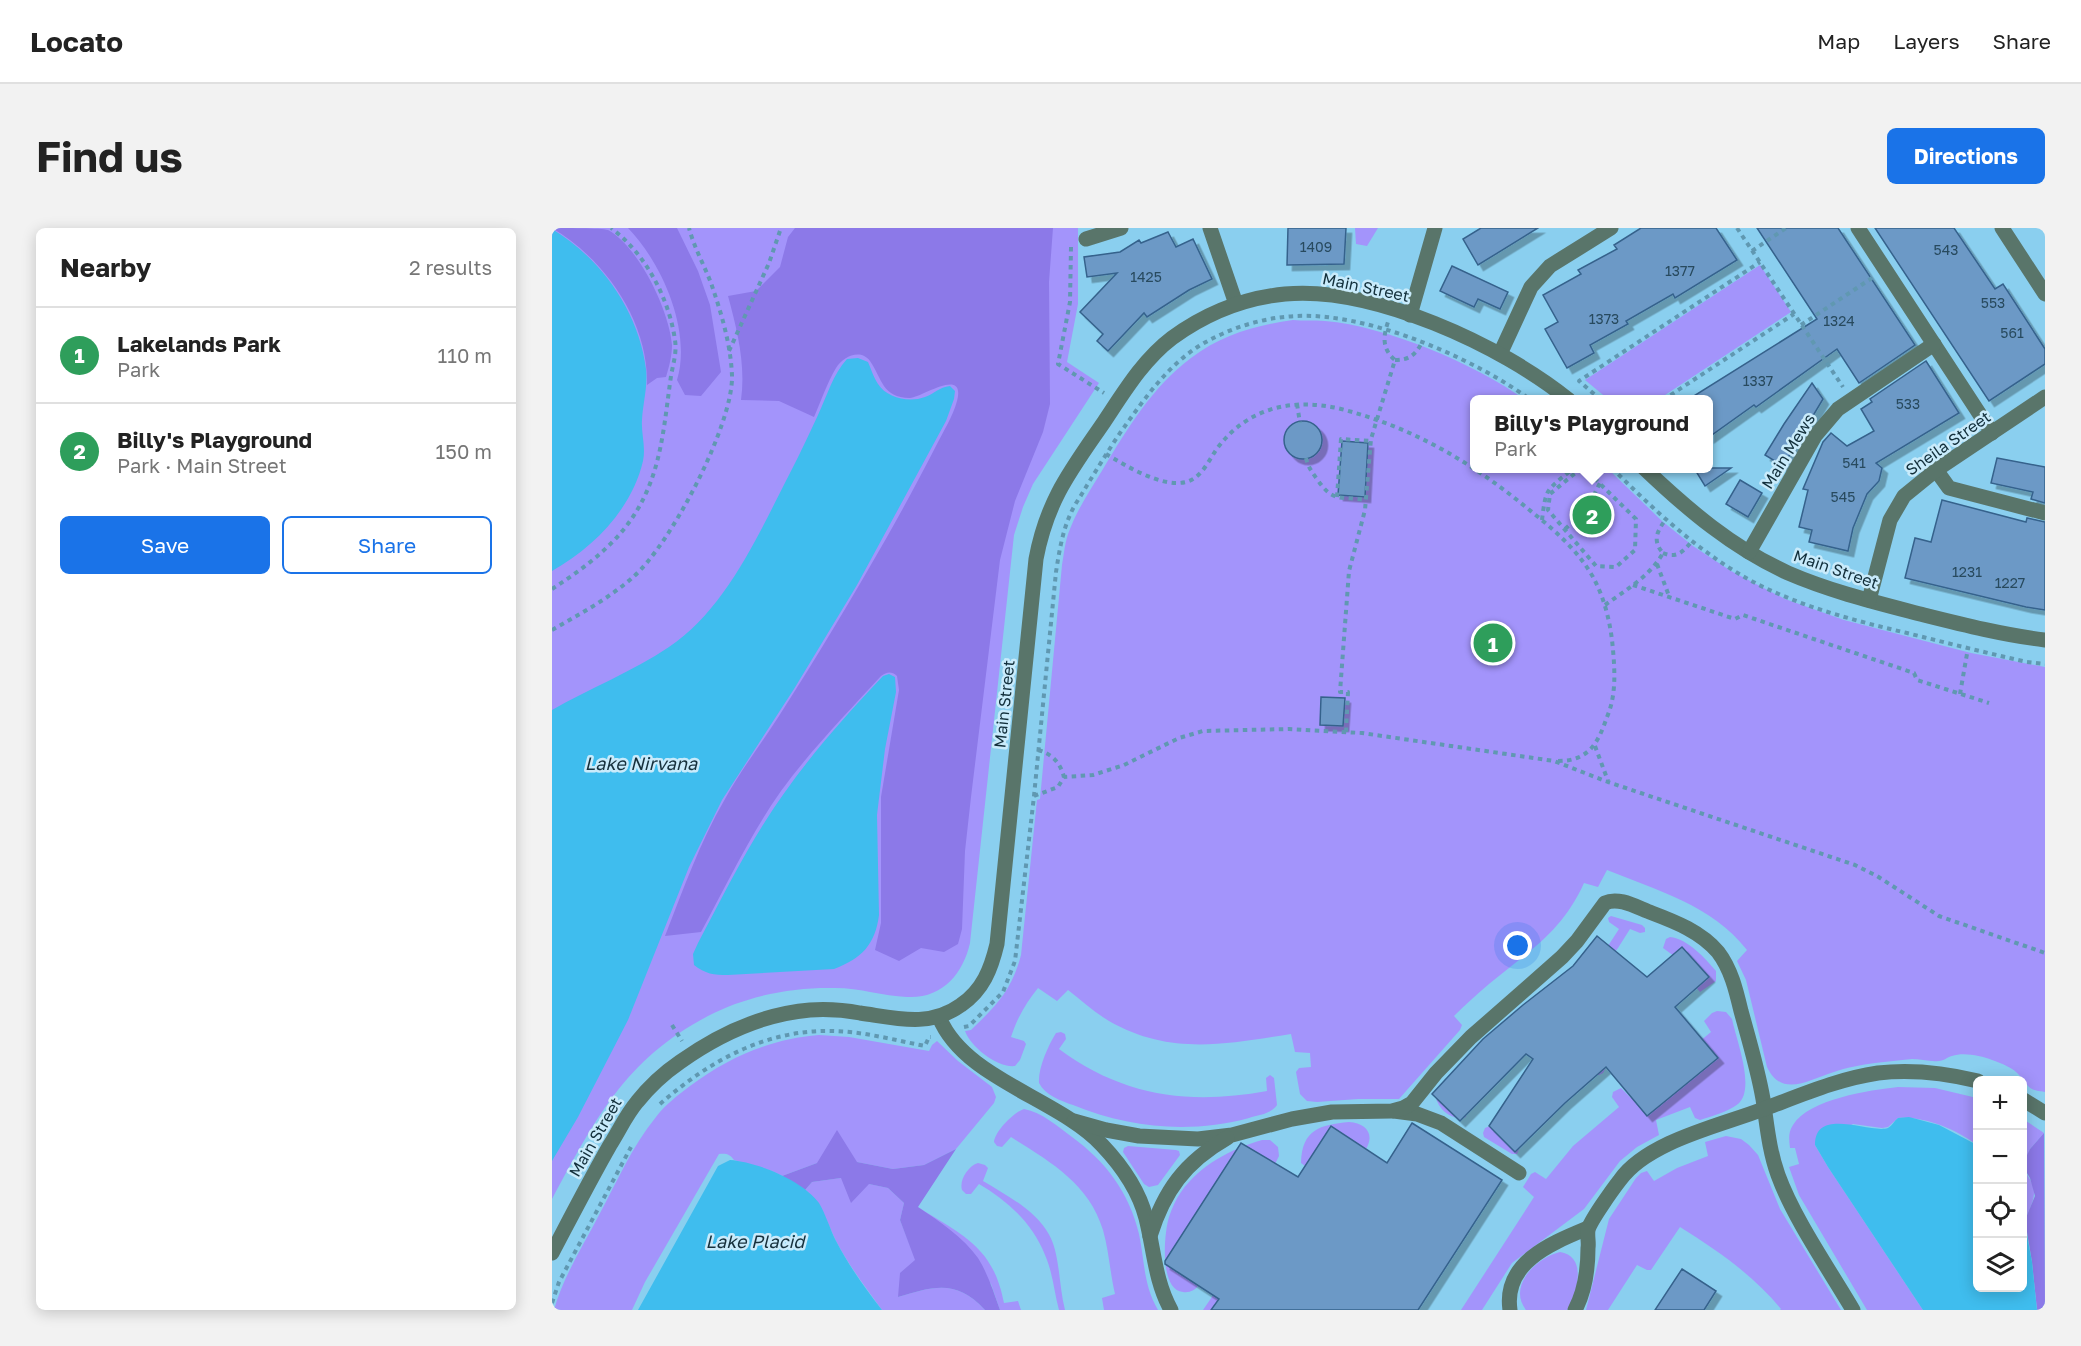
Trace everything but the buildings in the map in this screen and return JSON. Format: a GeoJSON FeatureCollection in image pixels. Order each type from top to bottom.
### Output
{"type":"FeatureCollection","features":[{"type":"Feature","properties":{"kind":"street"},"geometry":{"type":"LineString","coordinates":[[1079,239],[1121,228]]}},
{"type":"Feature","properties":{"kind":"street"},"geometry":{"type":"LineString","coordinates":[[1210,228],[1236,304]]}},
{"type":"Feature","properties":{"kind":"street"},"geometry":{"type":"LineString","coordinates":[[1410,315],[1435,228]]}},
{"type":"Feature","properties":{"kind":"street"},"geometry":{"type":"LineString","coordinates":[[1500,354],[1531,287],[1550,266],[1611,228]]}},
{"type":"Feature","properties":{"kind":"street"},"geometry":{"type":"LineString","coordinates":[[1858,228],[1992,433]]}},
{"type":"Feature","properties":{"kind":"street"},"geometry":{"type":"LineString","coordinates":[[2002,228],[2045,294]]}},
{"type":"Feature","properties":{"kind":"street","name":"Main Street"},"geometry":{"type":"LineString","coordinates":[[552,1253],[608,1149],[637,1102],[664,1075],[691,1055],[719,1038],[752,1023],[791,1013],[833,1010],[907,1020],[939,1017],[952,1012],[982,984],[992,963],[997,944],[1036,559],[1043,526],[1059,490],[1135,375],[1159,349],[1207,316],[1236,304],[1261,297],[1318,293],[1351,298],[1429,321],[1500,354],[1564,395]]}},
{"type":"Feature","properties":{"kind":"street","name":"Main Mews"},"geometry":{"type":"LineString","coordinates":[[1749,552],[1815,436],[1838,409],[1934,344]]}},
{"type":"Feature","properties":{"kind":"street","name":"Sheila Street"},"geometry":{"type":"LineString","coordinates":[[1869,600],[1890,520],[1904,496],[1936,470],[2045,397]]}},
{"type":"Feature","properties":{"kind":"street"},"geometry":{"type":"LineString","coordinates":[[1936,470],[1949,488],[2045,513]]}},
{"type":"Feature","properties":{"kind":"street","name":"Main Street"},"geometry":{"type":"LineString","coordinates":[[1649,473],[1692,513],[1749,552],[1806,580],[1869,600],[2015,637],[2045,640]]}},
{"type":"Feature","properties":{"kind":"street"},"geometry":{"type":"LineString","coordinates":[[1392,1111],[1412,1103],[1436,1073],[1471,1037],[1562,957],[1605,903],[1614,900],[1683,926],[1707,942],[1722,958],[1731,975],[1764,1109],[1769,1147],[1787,1197],[1853,1310]]}},
{"type":"Feature","properties":{"kind":"street"},"geometry":{"type":"LineString","coordinates":[[939,1017],[954,1042],[974,1059],[1018,1089],[1074,1121],[1102,1144],[1130,1181],[1141,1202],[1158,1281],[1171,1310]]}},
{"type":"Feature","properties":{"kind":"street"},"geometry":{"type":"LineString","coordinates":[[1575,1310],[1586,1279],[1588,1228],[1621,1179],[1636,1163],[1655,1151],[1684,1138],[1828,1085],[1879,1073],[1930,1072],[1973,1080]]}},
{"type":"Feature","properties":{"kind":"street"},"geometry":{"type":"LineString","coordinates":[[2027,1103],[2045,1113]]}},
{"type":"Feature","properties":{"kind":"street"},"geometry":{"type":"LineString","coordinates":[[1074,1121],[1106,1130],[1155,1138],[1198,1139],[1232,1135],[1292,1119],[1332,1112],[1392,1111],[1417,1114],[1441,1123],[1519,1173]]}},
{"type":"Feature","properties":{"kind":"street"},"geometry":{"type":"LineString","coordinates":[[1150,1236],[1161,1206],[1180,1175],[1196,1160],[1232,1135]]}},
{"type":"Feature","properties":{"kind":"street"},"geometry":{"type":"LineString","coordinates":[[1510,1310],[1510,1289],[1519,1268],[1550,1245],[1588,1228]]}},
{"type":"Feature","properties":{"kind":"path"},"geometry":{"type":"LineString","coordinates":[[552,589],[575,574],[621,533],[647,490],[657,467],[663,439],[675,357],[673,332],[665,304],[644,261],[622,236],[611,228]]}},
{"type":"Feature","properties":{"kind":"path"},"geometry":{"type":"LineString","coordinates":[[552,630],[593,607],[634,577],[665,538],[683,509],[704,468],[724,417],[731,393],[732,376],[729,351],[716,300],[689,228]]}},
{"type":"Feature","properties":{"kind":"path"},"geometry":{"type":"LineString","coordinates":[[729,351],[769,263],[782,228]]}},
{"type":"Feature","properties":{"kind":"path"},"geometry":{"type":"LineString","coordinates":[[1737,228],[1851,400]]}},
{"type":"Feature","properties":{"kind":"path"},"geometry":{"type":"LineString","coordinates":[[1752,251],[1786,228]]}},
{"type":"Feature","properties":{"kind":"path"},"geometry":{"type":"LineString","coordinates":[[1079,239],[1058,364],[1117,402]]}},
{"type":"Feature","properties":{"kind":"path"},"geometry":{"type":"LineString","coordinates":[[1596,395],[1579,381],[1760,262]]}},
{"type":"Feature","properties":{"kind":"path"},"geometry":{"type":"LineString","coordinates":[[1802,325],[1886,270]]}},
{"type":"Feature","properties":{"kind":"path"},"geometry":{"type":"LineString","coordinates":[[1392,309],[1383,342],[1395,360]]}},
{"type":"Feature","properties":{"kind":"path"},"geometry":{"type":"LineString","coordinates":[[1669,395],[1794,314]]}},
{"type":"Feature","properties":{"kind":"path"},"geometry":{"type":"LineString","coordinates":[[1042,706],[1056,572],[1070,514],[1135,411],[1160,379],[1185,356],[1224,333],[1273,318],[1306,316],[1344,320],[1422,342],[1469,362],[1524,395]]}},
{"type":"Feature","properties":{"kind":"path"},"geometry":{"type":"LineString","coordinates":[[1395,360],[1412,357],[1418,351],[1429,321]]}},
{"type":"Feature","properties":{"kind":"path"},"geometry":{"type":"LineString","coordinates":[[1346,732],[1347,692],[1340,692],[1350,565],[1366,500],[1371,441],[1395,360]]}},
{"type":"Feature","properties":{"kind":"path"},"geometry":{"type":"LineString","coordinates":[[1106,454],[1158,480],[1188,482],[1201,473],[1227,437],[1247,420],[1270,410],[1297,404],[1325,406],[1376,420],[1417,435],[1470,465]]}},
{"type":"Feature","properties":{"kind":"path"},"geometry":{"type":"LineString","coordinates":[[1297,404],[1300,423]]}},
{"type":"Feature","properties":{"kind":"path"},"geometry":{"type":"LineString","coordinates":[[1337,497],[1341,439],[1371,441]]}},
{"type":"Feature","properties":{"kind":"path"},"geometry":{"type":"LineString","coordinates":[[1306,458],[1308,466],[1327,494],[1366,500]]}},
{"type":"Feature","properties":{"kind":"path"},"geometry":{"type":"LineString","coordinates":[[1064,777],[1093,774],[1124,765],[1179,738],[1203,731],[1254,729],[1383,735],[1554,761],[1572,760],[1595,746],[1610,711],[1614,686],[1612,643],[1605,605],[1585,564],[1560,536],[1482,473]]}},
{"type":"Feature","properties":{"kind":"path"},"geometry":{"type":"LineString","coordinates":[[1542,520],[1548,490],[1568,473]]}},
{"type":"Feature","properties":{"kind":"path"},"geometry":{"type":"LineString","coordinates":[[1573,474],[1550,494],[1548,510],[1596,566],[1616,567],[1635,550],[1636,519],[1589,473]]}},
{"type":"Feature","properties":{"kind":"path"},"geometry":{"type":"LineString","coordinates":[[1564,529],[1586,511],[1600,483]]}},
{"type":"Feature","properties":{"kind":"path"},"geometry":{"type":"LineString","coordinates":[[1666,519],[1656,535],[1657,546],[1663,553],[1671,556],[1680,554],[1692,541]]}},
{"type":"Feature","properties":{"kind":"path"},"geometry":{"type":"LineString","coordinates":[[1605,605],[1657,564],[1663,553]]}},
{"type":"Feature","properties":{"kind":"path"},"geometry":{"type":"LineString","coordinates":[[1657,564],[1669,596]]}},
{"type":"Feature","properties":{"kind":"path"},"geometry":{"type":"LineString","coordinates":[[1633,585],[1735,619],[1743,615],[1914,673],[1917,680],[1989,703]]}},
{"type":"Feature","properties":{"kind":"path"},"geometry":{"type":"LineString","coordinates":[[1960,694],[1968,648]]}},
{"type":"Feature","properties":{"kind":"path"},"geometry":{"type":"LineString","coordinates":[[1595,746],[1608,782]]}},
{"type":"Feature","properties":{"kind":"path"},"geometry":{"type":"LineString","coordinates":[[1038,750],[1056,759],[1064,777]]}},
{"type":"Feature","properties":{"kind":"path"},"geometry":{"type":"LineString","coordinates":[[1554,761],[1608,782],[1855,865],[1877,876],[1939,916],[2045,953]]}},
{"type":"Feature","properties":{"kind":"path"},"geometry":{"type":"LineString","coordinates":[[1034,796],[1058,787],[1064,777]]}},
{"type":"Feature","properties":{"kind":"path"},"geometry":{"type":"LineString","coordinates":[[672,1025],[684,1044]]}},
{"type":"Feature","properties":{"kind":"path"},"geometry":{"type":"LineString","coordinates":[[658,1106],[711,1065],[751,1044],[772,1038],[801,1032],[831,1031],[855,1033],[925,1046],[928,1037]]}},
{"type":"Feature","properties":{"kind":"path"},"geometry":{"type":"LineString","coordinates":[[552,1303],[559,1282],[635,1139]]}},
{"type":"Feature","properties":{"kind":"shaded area"},"geometry":{"type":"Polygon","coordinates":[[[552,228],[1078,228],[1078,304],[1067,362],[1099,383],[1033,484],[1014,535],[970,943],[956,974],[940,989],[919,997],[844,988],[802,989],[754,998],[708,1016],[679,1033],[633,1072],[598,1118],[552,1199],[552,228]]]}},
{"type":"Feature","properties":{"kind":"shaded area"},"geometry":{"type":"Polygon","coordinates":[[[552,228],[608,230],[620,238],[631,250],[659,298],[670,331],[672,349],[666,377],[657,378],[647,385],[646,361],[640,338],[632,316],[620,294],[589,257],[552,228]]]}},
{"type":"Feature","properties":{"kind":"shaded area"},"geometry":{"type":"Polygon","coordinates":[[[628,228],[677,228],[698,271],[710,305],[721,372],[701,396],[685,395],[677,380],[681,361],[680,340],[671,299],[652,260],[628,228]]]}},
{"type":"Feature","properties":{"kind":"shaded area"},"geometry":{"type":"Polygon","coordinates":[[[795,228],[1053,228],[1049,282],[1050,404],[1043,432],[1015,501],[1000,560],[965,851],[962,929],[958,944],[944,952],[921,948],[899,961],[875,950],[881,923],[881,797],[899,690],[897,676],[891,673],[881,676],[817,746],[781,791],[749,842],[701,932],[665,936],[692,866],[716,815],[807,672],[874,560],[924,469],[957,401],[958,391],[955,386],[949,384],[910,398],[894,395],[884,386],[870,361],[861,355],[843,360],[836,368],[814,417],[779,401],[741,400],[741,360],[728,296],[756,291],[780,267],[788,237],[795,228]]]}},
{"type":"Feature","properties":{"kind":"shaded area"},"geometry":{"type":"Polygon","coordinates":[[[1355,228],[1378,228],[1367,246],[1356,244],[1355,228]]]}},
{"type":"Feature","properties":{"kind":"shaded area"},"geometry":{"type":"Polygon","coordinates":[[[1760,265],[1791,312],[1665,395],[1603,395],[1585,380],[1760,265]]]}},
{"type":"Feature","properties":{"kind":"shaded area"},"geometry":{"type":"Polygon","coordinates":[[[1293,320],[1349,324],[1402,339],[1456,360],[1518,395],[1470,395],[1470,473],[1612,473],[1662,521],[1693,546],[1731,571],[1785,599],[1844,620],[1971,653],[2045,667],[2045,1092],[2030,1088],[2027,1085],[2027,1076],[2020,1076],[2007,1066],[1967,1054],[1939,1061],[1912,1059],[1870,1064],[1844,1069],[1797,1084],[1780,1082],[1773,1077],[1767,1067],[1746,980],[1737,961],[1747,950],[1718,921],[1701,910],[1607,870],[1598,887],[1584,883],[1555,928],[1454,1016],[1462,1025],[1460,1030],[1399,1099],[1307,1101],[1300,1094],[1296,1072],[1299,1068],[1311,1067],[1310,1053],[1295,1052],[1291,1034],[1221,1044],[1176,1043],[1154,1039],[1109,1021],[1068,990],[1057,1001],[1038,988],[1030,999],[1011,1037],[1024,1041],[1026,1044],[1015,1066],[1000,1064],[979,1050],[965,1031],[971,1030],[1002,997],[1013,978],[1021,955],[1037,800],[1040,799],[1062,565],[1073,521],[1131,424],[1177,369],[1214,343],[1252,328],[1293,320]]]}},
{"type":"Feature","properties":{"kind":"shaded area"},"geometry":{"type":"Polygon","coordinates":[[[1611,916],[1642,925],[1645,932],[1640,933],[1630,929],[1564,1018],[1466,1111],[1466,1117],[1455,1117],[1445,1112],[1438,1103],[1436,1092],[1547,986],[1606,949],[1619,929],[1609,922],[1608,918],[1611,916]]]}},
{"type":"Feature","properties":{"kind":"shaded area"},"geometry":{"type":"Polygon","coordinates":[[[1670,937],[1690,945],[1701,955],[1716,971],[1716,981],[1700,992],[1692,983],[1606,1067],[1603,1073],[1594,1074],[1517,1146],[1519,1149],[1517,1154],[1512,1154],[1484,1137],[1485,1128],[1490,1126],[1674,956],[1663,948],[1666,939],[1670,937]]]}},
{"type":"Feature","properties":{"kind":"shaded area"},"geometry":{"type":"Polygon","coordinates":[[[1717,1011],[1726,1012],[1732,1019],[1743,1063],[1745,1087],[1743,1097],[1738,1104],[1725,1112],[1700,1120],[1695,1118],[1690,1107],[1656,1120],[1659,1135],[1637,1147],[1620,1161],[1584,1209],[1512,1263],[1482,1310],[1461,1310],[1534,1197],[1523,1187],[1531,1174],[1535,1172],[1546,1179],[1573,1146],[1619,1107],[1612,1097],[1613,1092],[1621,1088],[1631,1098],[1711,1032],[1704,1021],[1717,1011]]]}},
{"type":"Feature","properties":{"kind":"shaded area"},"geometry":{"type":"Polygon","coordinates":[[[1056,1033],[1065,1034],[1066,1039],[1059,1049],[1108,1078],[1133,1087],[1184,1097],[1239,1095],[1267,1091],[1266,1078],[1270,1075],[1274,1078],[1277,1105],[1268,1112],[1249,1118],[1227,1123],[1182,1127],[1138,1123],[1094,1113],[1063,1102],[1045,1091],[1039,1083],[1040,1071],[1047,1051],[1056,1033]]]}},
{"type":"Feature","properties":{"kind":"shaded area"},"geometry":{"type":"Polygon","coordinates":[[[819,1035],[849,1037],[929,1051],[937,1041],[958,1061],[992,1087],[996,1097],[994,1103],[956,1149],[924,1165],[893,1169],[857,1162],[817,1163],[782,1176],[734,1160],[728,1154],[719,1154],[645,1282],[632,1310],[554,1310],[568,1274],[625,1164],[647,1128],[663,1108],[705,1076],[735,1058],[767,1045],[819,1035]]]}},
{"type":"Feature","properties":{"kind":"shaded area"},"geometry":{"type":"Polygon","coordinates":[[[1898,1087],[1935,1088],[1973,1097],[1973,1143],[1929,1121],[1898,1118],[1888,1127],[1882,1128],[1853,1124],[1815,1145],[1923,1310],[1867,1310],[1799,1195],[1789,1167],[1799,1164],[1795,1148],[1790,1148],[1789,1139],[1791,1128],[1801,1116],[1826,1102],[1898,1087]]]}},
{"type":"Feature","properties":{"kind":"shaded area"},"geometry":{"type":"Polygon","coordinates":[[[1024,1109],[1043,1117],[1072,1137],[1115,1179],[1135,1219],[1147,1282],[1158,1310],[1104,1310],[1102,1298],[1115,1294],[1103,1230],[1097,1213],[1088,1199],[1066,1175],[1011,1137],[1002,1147],[997,1146],[994,1142],[1006,1122],[1024,1109]]]}},
{"type":"Feature","properties":{"kind":"shaded area"},"geometry":{"type":"Polygon","coordinates":[[[1349,1122],[1367,1130],[1369,1144],[1241,1310],[1203,1310],[1313,1172],[1301,1163],[1302,1152],[1309,1136],[1321,1127],[1349,1122]]]}},
{"type":"Feature","properties":{"kind":"shaded area"},"geometry":{"type":"Polygon","coordinates":[[[2027,1122],[2044,1133],[2027,1156],[2027,1122]]]}},
{"type":"Feature","properties":{"kind":"shaded area"},"geometry":{"type":"Polygon","coordinates":[[[837,1130],[857,1162],[893,1169],[924,1165],[956,1149],[918,1207],[951,1230],[978,1258],[1000,1310],[985,1310],[965,1293],[955,1289],[934,1288],[898,1297],[900,1273],[915,1260],[900,1220],[904,1203],[888,1188],[869,1184],[851,1203],[841,1178],[812,1182],[805,1190],[782,1176],[817,1163],[837,1130]]]}},
{"type":"Feature","properties":{"kind":"shaded area"},"geometry":{"type":"Polygon","coordinates":[[[2044,1133],[2045,1310],[2037,1310],[2027,1232],[2027,1215],[2035,1196],[2027,1173],[2027,1155],[2044,1133]]]}},
{"type":"Feature","properties":{"kind":"shaded area"},"geometry":{"type":"Polygon","coordinates":[[[1726,1136],[1741,1139],[1758,1155],[1780,1209],[1841,1310],[1780,1310],[1746,1274],[1680,1227],[1651,1270],[1637,1265],[1608,1310],[1586,1310],[1609,1219],[1636,1178],[1647,1171],[1654,1181],[1677,1168],[1708,1156],[1705,1142],[1726,1136]]]}},
{"type":"Feature","properties":{"kind":"shaded area"},"geometry":{"type":"Polygon","coordinates":[[[1262,1140],[1270,1140],[1278,1147],[1279,1156],[1275,1164],[1199,1285],[1188,1292],[1175,1289],[1167,1272],[1165,1247],[1169,1217],[1177,1198],[1197,1174],[1217,1159],[1262,1140]]]}},
{"type":"Feature","properties":{"kind":"shaded area"},"geometry":{"type":"Polygon","coordinates":[[[1128,1146],[1176,1150],[1180,1155],[1158,1185],[1149,1187],[1144,1184],[1123,1152],[1128,1146]]]}},
{"type":"Feature","properties":{"kind":"shaded area"},"geometry":{"type":"Polygon","coordinates":[[[978,1163],[988,1168],[983,1181],[1026,1209],[1044,1227],[1051,1238],[1057,1258],[1065,1310],[1059,1310],[1048,1262],[1034,1233],[1026,1223],[1000,1198],[979,1184],[971,1194],[966,1194],[962,1190],[965,1174],[978,1163]]]}},
{"type":"Feature","properties":{"kind":"shaded area"},"geometry":{"type":"Polygon","coordinates":[[[2027,1175],[2034,1194],[2027,1215],[2027,1175]]]}},
{"type":"Feature","properties":{"kind":"shaded area"},"geometry":{"type":"Polygon","coordinates":[[[841,1178],[888,1188],[904,1203],[900,1220],[916,1260],[898,1297],[934,1288],[955,1289],[975,1300],[985,1310],[882,1310],[842,1252],[820,1208],[805,1190],[812,1182],[841,1178]]]}},
{"type":"Feature","properties":{"kind":"shaded area"},"geometry":{"type":"Polygon","coordinates":[[[918,1207],[974,1244],[992,1268],[1004,1303],[1018,1301],[1021,1310],[1000,1310],[991,1284],[918,1207]]]}},
{"type":"Feature","properties":{"kind":"shaded area"},"geometry":{"type":"Polygon","coordinates":[[[1560,1252],[1569,1255],[1574,1260],[1578,1276],[1577,1286],[1567,1310],[1526,1310],[1521,1301],[1522,1282],[1534,1266],[1560,1252]]]}},
{"type":"Feature","properties":{"kind":"water"},"geometry":{"type":"Polygon","coordinates":[[[552,229],[586,255],[615,288],[635,327],[642,348],[646,369],[646,388],[642,420],[644,456],[638,479],[630,495],[620,511],[596,539],[552,571],[552,229]]]}},
{"type":"Feature","properties":{"kind":"water","name":"Lake Nirvana"},"geometry":{"type":"Polygon","coordinates":[[[858,358],[868,362],[882,389],[899,398],[919,399],[950,386],[955,391],[946,421],[857,585],[794,689],[722,800],[689,867],[628,1020],[578,1117],[552,1161],[552,710],[655,656],[690,631],[708,612],[725,591],[753,544],[797,459],[838,371],[847,359],[858,358]]]}},
{"type":"Feature","properties":{"kind":"water"},"geometry":{"type":"Polygon","coordinates":[[[889,674],[895,677],[896,692],[885,749],[877,815],[879,915],[874,935],[866,949],[844,965],[834,969],[718,975],[698,968],[694,965],[693,954],[761,828],[796,777],[832,732],[883,676],[889,674]]]}},
{"type":"Feature","properties":{"kind":"water"},"geometry":{"type":"Polygon","coordinates":[[[1909,1117],[1939,1125],[1973,1143],[1973,1292],[2027,1292],[2027,1235],[2037,1310],[1923,1310],[1815,1145],[1817,1133],[1833,1124],[1880,1129],[1888,1128],[1898,1118],[1909,1117]]]}},
{"type":"Feature","properties":{"kind":"water","name":"Lake Placid"},"geometry":{"type":"Polygon","coordinates":[[[730,1160],[766,1168],[802,1187],[811,1195],[819,1203],[846,1259],[882,1310],[638,1310],[718,1166],[730,1160]]]}},
{"type":"Feature","properties":{"kind":"place","name":"Billy's Playground"},"geometry":{"type":"Point","coordinates":[1592,515]}},
{"type":"Feature","properties":{"kind":"place","name":"Lakelands Park"},"geometry":{"type":"Point","coordinates":[1493,643]}}]}
